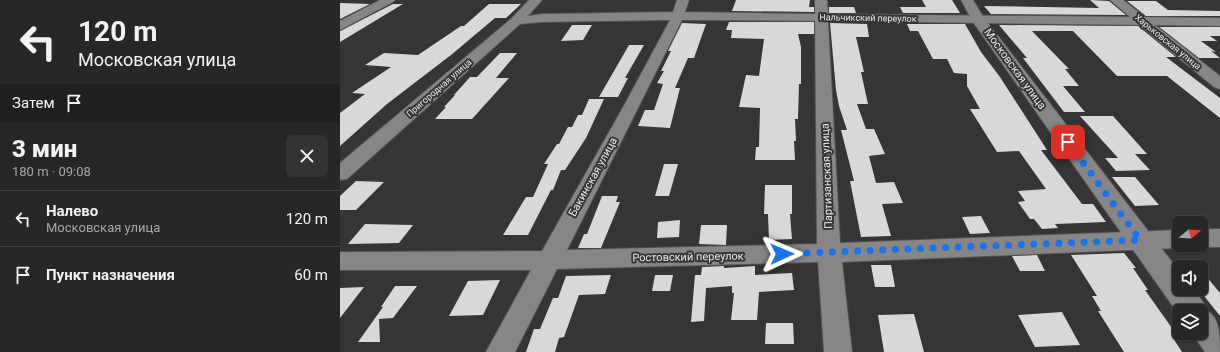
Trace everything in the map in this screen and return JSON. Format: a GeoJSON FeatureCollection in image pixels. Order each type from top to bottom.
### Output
{"type":"FeatureCollection","features":[{"type":"Feature","properties":{"kind":"street"},"geometry":{"type":"LineString","coordinates":[[340,26],[389,0]]}},
{"type":"Feature","properties":{"kind":"street","name":"Пригородная улица"},"geometry":{"type":"LineString","coordinates":[[340,174],[516,21],[536,0]]}},
{"type":"Feature","properties":{"kind":"street","name":"Московская улица"},"geometry":{"type":"LineString","coordinates":[[967,0],[978,19],[1188,304]]}},
{"type":"Feature","properties":{"kind":"street","name":"Харьковская улица"},"geometry":{"type":"LineString","coordinates":[[1116,0],[1220,84]]}},
{"type":"Feature","properties":{"kind":"street","name":"Нальчикский переулок"},"geometry":{"type":"LineString","coordinates":[[516,21],[680,8],[822,9],[978,19],[1220,22]]}},
{"type":"Feature","properties":{"kind":"street","name":"Бакинская улица"},"geometry":{"type":"LineString","coordinates":[[500,352],[634,102],[680,8]]}},
{"type":"Feature","properties":{"kind":"street","name":"Партизанская улица"},"geometry":{"type":"LineString","coordinates":[[822,9],[829,253],[838,352]]}},
{"type":"Feature","properties":{"kind":"street"},"geometry":{"type":"LineString","coordinates":[[1208,238],[1220,238]]}},
{"type":"Feature","properties":{"kind":"street","name":"Ростовский переулок"},"geometry":{"type":"LineString","coordinates":[[340,261],[548,260],[829,253],[1172,239]]}},
{"type":"Feature","properties":{"kind":"street"},"geometry":{"type":"LineString","coordinates":[[1208,332],[1220,348]]}},
{"type":"Feature","properties":{"kind":"building"},"geometry":{"type":"Polygon","coordinates":[[[736,0],[810,0],[809,7],[814,7],[814,12],[732,11],[736,0]]]}},
{"type":"Feature","properties":{"kind":"building"},"geometry":{"type":"Polygon","coordinates":[[[922,0],[952,0],[960,13],[903,13],[900,7],[926,7],[922,0]]]}},
{"type":"Feature","properties":{"kind":"building"},"geometry":{"type":"Polygon","coordinates":[[[1090,0],[1109,1],[1126,15],[991,14],[984,6],[1099,8],[1090,0]]]}},
{"type":"Feature","properties":{"kind":"building"},"geometry":{"type":"Polygon","coordinates":[[[1127,1],[1156,1],[1168,10],[1220,11],[1220,16],[1146,16],[1127,1]]]}},
{"type":"Feature","properties":{"kind":"building"},"geometry":{"type":"Polygon","coordinates":[[[340,3],[370,4],[340,19],[340,3]]]}},
{"type":"Feature","properties":{"kind":"building"},"geometry":{"type":"Polygon","coordinates":[[[393,4],[403,4],[340,42],[340,31],[393,4]]]}},
{"type":"Feature","properties":{"kind":"building"},"geometry":{"type":"Polygon","coordinates":[[[489,4],[521,4],[506,18],[495,18],[451,55],[387,104],[340,146],[340,113],[365,94],[352,93],[391,67],[365,65],[384,53],[418,55],[461,26],[464,26],[489,4]]]}},
{"type":"Feature","properties":{"kind":"building"},"geometry":{"type":"Polygon","coordinates":[[[829,7],[854,7],[856,13],[829,13],[829,7]]]}},
{"type":"Feature","properties":{"kind":"building"},"geometry":{"type":"Polygon","coordinates":[[[729,22],[814,22],[814,34],[798,34],[801,47],[801,84],[799,84],[798,119],[795,119],[795,160],[755,160],[756,147],[759,147],[760,108],[739,107],[746,75],[759,76],[764,39],[731,38],[732,30],[726,30],[729,22]]]}},
{"type":"Feature","properties":{"kind":"building"},"geometry":{"type":"Polygon","coordinates":[[[682,23],[706,24],[694,58],[688,58],[675,88],[680,88],[670,128],[638,126],[645,110],[654,110],[663,84],[657,83],[664,71],[661,71],[671,51],[668,51],[682,23]]]}},
{"type":"Feature","properties":{"kind":"building"},"geometry":{"type":"Polygon","coordinates":[[[830,23],[867,24],[869,37],[856,37],[864,72],[861,72],[868,104],[857,104],[866,129],[874,129],[885,154],[869,156],[876,183],[894,182],[903,203],[882,204],[891,236],[861,237],[850,181],[854,181],[841,130],[847,130],[839,106],[836,90],[830,23]]]}},
{"type":"Feature","properties":{"kind":"building"},"geometry":{"type":"Polygon","coordinates":[[[907,24],[965,24],[981,52],[1000,77],[1047,150],[1041,150],[1082,204],[1093,204],[1106,222],[1055,224],[1058,228],[1042,229],[1034,219],[1030,219],[1018,202],[1025,201],[1018,191],[1046,189],[1019,151],[997,152],[970,109],[980,109],[967,86],[967,74],[954,73],[947,59],[933,59],[918,31],[910,31],[907,24]]]}},
{"type":"Feature","properties":{"kind":"building"},"geometry":{"type":"Polygon","coordinates":[[[572,25],[592,25],[583,40],[561,41],[572,25]]]}},
{"type":"Feature","properties":{"kind":"building"},"geometry":{"type":"Polygon","coordinates":[[[999,25],[1138,26],[1176,57],[1166,57],[1220,98],[1220,118],[1167,76],[1117,76],[1073,31],[1032,31],[1069,69],[1065,69],[1079,86],[1063,86],[1085,112],[1064,112],[1023,58],[1027,58],[999,25]]]}},
{"type":"Feature","properties":{"kind":"building"},"geometry":{"type":"Polygon","coordinates":[[[1159,27],[1220,27],[1220,36],[1210,36],[1217,41],[1201,41],[1216,52],[1211,51],[1220,58],[1199,58],[1159,27]]]}},
{"type":"Feature","properties":{"kind":"building"},"geometry":{"type":"Polygon","coordinates":[[[629,45],[644,45],[625,78],[628,78],[618,97],[599,97],[629,45]]]}},
{"type":"Feature","properties":{"kind":"building"},"geometry":{"type":"Polygon","coordinates":[[[500,53],[517,53],[496,78],[509,78],[472,119],[435,119],[470,77],[477,77],[500,53]]]}},
{"type":"Feature","properties":{"kind":"building"},"geometry":{"type":"Polygon","coordinates":[[[589,99],[604,99],[586,138],[565,170],[561,170],[553,190],[551,190],[528,235],[503,235],[526,197],[533,197],[548,164],[544,164],[557,144],[559,144],[568,127],[572,127],[578,115],[582,115],[589,99]]]}},
{"type":"Feature","properties":{"kind":"building"},"geometry":{"type":"Polygon","coordinates":[[[1080,116],[1113,116],[1147,154],[1135,154],[1150,170],[1116,171],[1105,158],[1118,158],[1080,116]]]}},
{"type":"Feature","properties":{"kind":"building"},"geometry":{"type":"Polygon","coordinates":[[[664,164],[678,164],[669,196],[655,196],[664,164]]]}},
{"type":"Feature","properties":{"kind":"building"},"geometry":{"type":"Polygon","coordinates":[[[1112,177],[1135,177],[1159,205],[1135,206],[1112,177]]]}},
{"type":"Feature","properties":{"kind":"building"},"geometry":{"type":"Polygon","coordinates":[[[356,181],[384,182],[356,210],[340,210],[340,196],[356,181]]]}},
{"type":"Feature","properties":{"kind":"building"},"geometry":{"type":"Polygon","coordinates":[[[765,185],[792,185],[792,214],[790,214],[792,239],[769,240],[768,214],[764,214],[765,185]]]}},
{"type":"Feature","properties":{"kind":"building"},"geometry":{"type":"Polygon","coordinates":[[[602,196],[618,196],[616,202],[620,202],[601,248],[578,248],[584,234],[587,234],[602,196]]]}},
{"type":"Feature","properties":{"kind":"building"},"geometry":{"type":"Polygon","coordinates":[[[981,216],[990,233],[970,234],[962,217],[981,216]]]}},
{"type":"Feature","properties":{"kind":"building"},"geometry":{"type":"Polygon","coordinates":[[[680,220],[679,237],[657,238],[658,222],[680,220]]]}},
{"type":"Feature","properties":{"kind":"building"},"geometry":{"type":"Polygon","coordinates":[[[365,224],[413,225],[399,243],[348,244],[365,224]]]}},
{"type":"Feature","properties":{"kind":"building"},"geometry":{"type":"Polygon","coordinates":[[[701,225],[727,225],[726,245],[699,244],[701,225]]]}},
{"type":"Feature","properties":{"kind":"building"},"geometry":{"type":"Polygon","coordinates":[[[1124,253],[1136,268],[1133,268],[1148,290],[1145,290],[1172,328],[1172,340],[1174,340],[1182,352],[1124,352],[1098,311],[1101,311],[1092,296],[1097,296],[1071,255],[1124,253]]]}},
{"type":"Feature","properties":{"kind":"building"},"geometry":{"type":"Polygon","coordinates":[[[1037,255],[1045,271],[1020,271],[1012,256],[1037,255]]]}},
{"type":"Feature","properties":{"kind":"building"},"geometry":{"type":"Polygon","coordinates":[[[871,265],[891,265],[895,287],[875,287],[871,265]]]}},
{"type":"Feature","properties":{"kind":"building"},"geometry":{"type":"Polygon","coordinates":[[[724,266],[724,268],[755,266],[755,275],[792,273],[794,290],[759,292],[757,320],[731,320],[734,293],[732,293],[732,286],[706,288],[704,321],[691,322],[695,275],[701,275],[702,267],[724,266]]]}},
{"type":"Feature","properties":{"kind":"building"},"geometry":{"type":"Polygon","coordinates":[[[611,275],[605,294],[579,295],[564,337],[559,338],[555,352],[526,352],[534,329],[540,329],[553,298],[558,298],[566,276],[611,275]]]}},
{"type":"Feature","properties":{"kind":"building"},"geometry":{"type":"Polygon","coordinates":[[[655,275],[673,275],[670,291],[652,291],[655,275]]]}},
{"type":"Feature","properties":{"kind":"building"},"geometry":{"type":"Polygon","coordinates":[[[1208,278],[1220,293],[1220,316],[1204,296],[1208,296],[1208,278]]]}},
{"type":"Feature","properties":{"kind":"building"},"geometry":{"type":"Polygon","coordinates":[[[500,280],[483,315],[449,316],[468,281],[500,280]]]}},
{"type":"Feature","properties":{"kind":"building"},"geometry":{"type":"Polygon","coordinates":[[[395,286],[417,286],[393,318],[379,319],[380,342],[358,342],[383,307],[381,307],[395,286]]]}},
{"type":"Feature","properties":{"kind":"building"},"geometry":{"type":"Polygon","coordinates":[[[364,287],[340,318],[340,288],[364,287]]]}},
{"type":"Feature","properties":{"kind":"building"},"geometry":{"type":"Polygon","coordinates":[[[1062,312],[1080,345],[1035,347],[1018,315],[1062,312]]]}},
{"type":"Feature","properties":{"kind":"building"},"geometry":{"type":"Polygon","coordinates":[[[914,314],[924,352],[884,352],[878,315],[914,314]]]}},
{"type":"Feature","properties":{"kind":"building"},"geometry":{"type":"Polygon","coordinates":[[[766,323],[793,323],[794,344],[765,344],[766,323]]]}},
{"type":"Feature","properties":{"kind":"route"},"geometry":{"type":"LineString","coordinates":[[782,254],[1140,240],[1068,142]]}}]}
